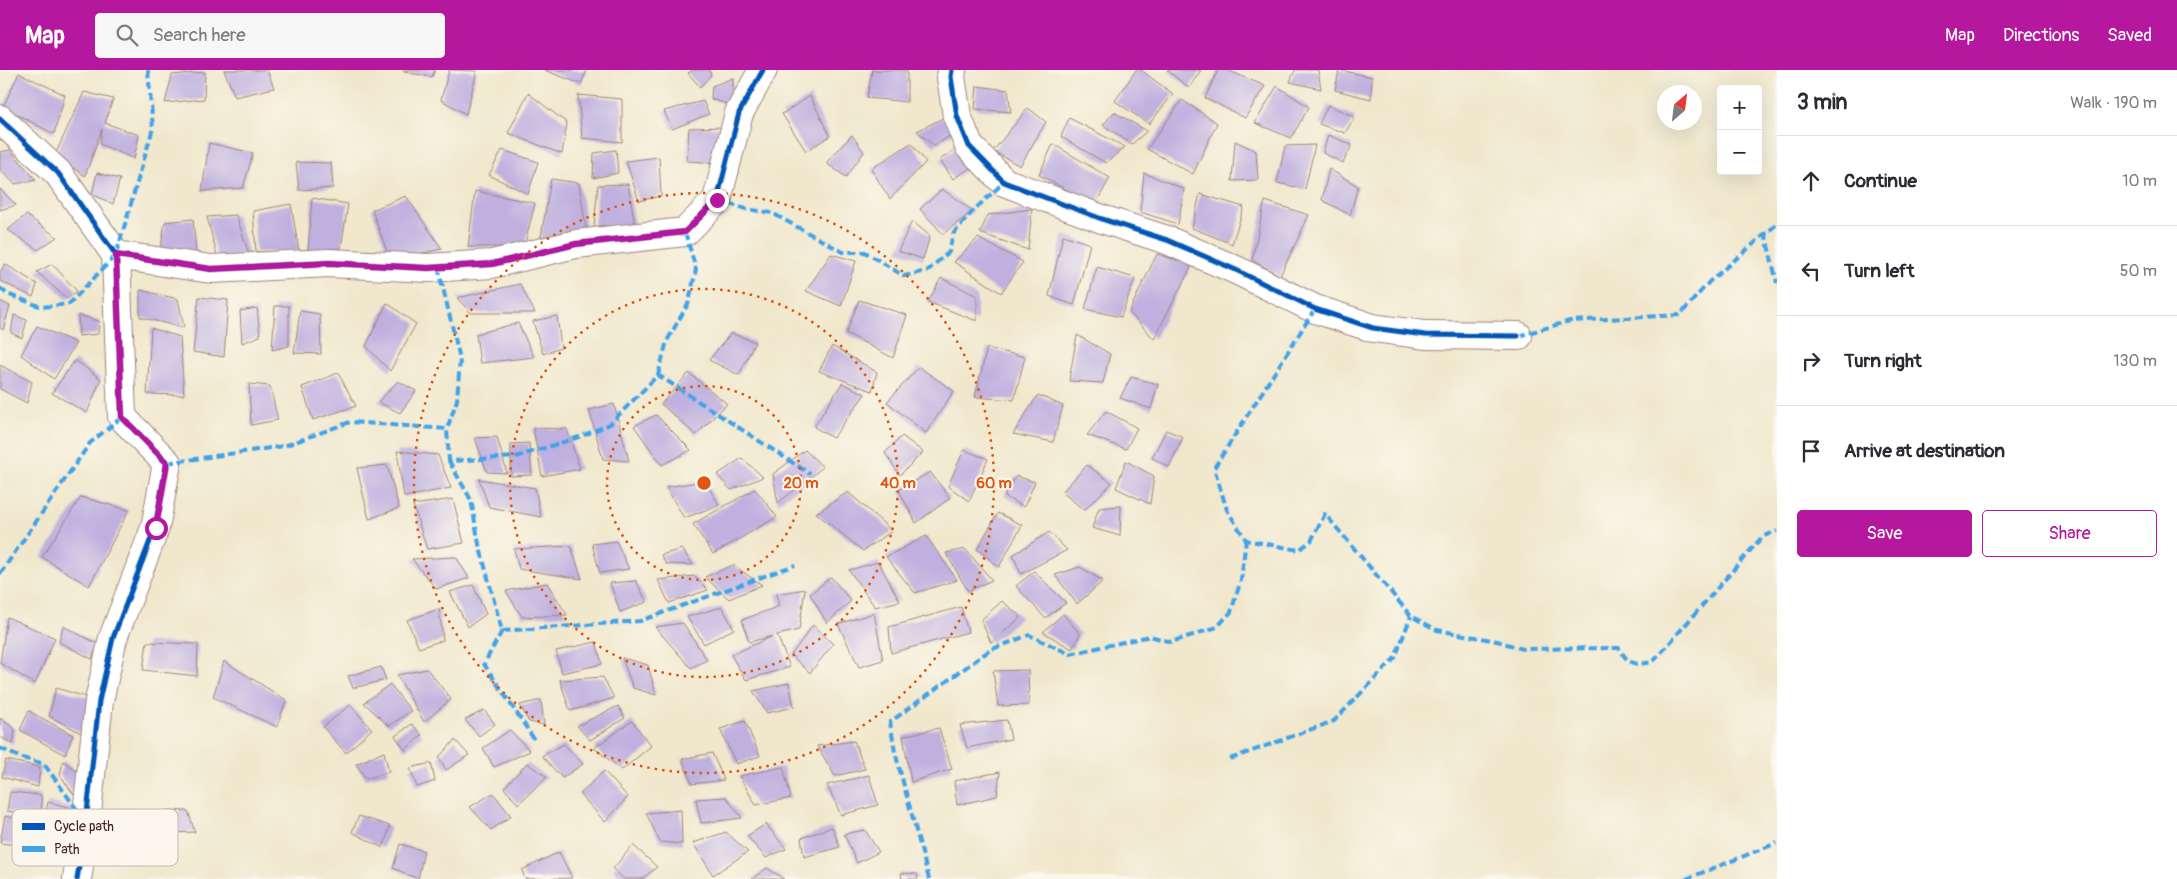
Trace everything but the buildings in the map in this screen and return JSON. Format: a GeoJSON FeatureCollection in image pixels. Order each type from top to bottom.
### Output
{"type":"FeatureCollection","features":[{"type":"Feature","properties":{"kind":"street"},"geometry":{"type":"LineString","coordinates":[[116,255],[211,269],[329,263],[428,268],[492,264],[576,244],[685,232],[717,200],[739,113],[763,70]]}},
{"type":"Feature","properties":{"kind":"street"},"geometry":{"type":"LineString","coordinates":[[952,70],[951,77],[957,116],[969,146],[1004,182],[1102,220],[1167,240],[1236,270],[1314,309],[1373,328],[1425,335],[1518,336]]}},
{"type":"Feature","properties":{"kind":"street"},"geometry":{"type":"LineString","coordinates":[[0,119],[58,173],[116,255],[122,417],[167,463],[156,528],[113,638],[99,701],[87,809]]}},
{"type":"Feature","properties":{"kind":"street"},"geometry":{"type":"LineString","coordinates":[[77,879],[79,866]]}},
{"type":"Feature","properties":{"kind":"marked path"},"geometry":{"type":"LineString","coordinates":[[0,288],[7,294],[42,307],[69,304],[116,255],[153,128],[148,70]]}},
{"type":"Feature","properties":{"kind":"marked path"},"geometry":{"type":"LineString","coordinates":[[717,200],[746,209],[772,213],[843,252],[865,252],[904,276],[927,271],[949,252],[953,234],[973,211],[1004,182]]}},
{"type":"Feature","properties":{"kind":"marked path"},"geometry":{"type":"LineString","coordinates":[[1518,336],[1570,321],[1680,315],[1710,281],[1777,224]]}},
{"type":"Feature","properties":{"kind":"marked path"},"geometry":{"type":"LineString","coordinates":[[658,375],[667,341],[689,302],[696,269],[685,232]]}},
{"type":"Feature","properties":{"kind":"marked path"},"geometry":{"type":"LineString","coordinates":[[1765,232],[1777,283]]}},
{"type":"Feature","properties":{"kind":"marked path"},"geometry":{"type":"LineString","coordinates":[[438,267],[460,359],[457,400],[447,429]]}},
{"type":"Feature","properties":{"kind":"marked path"},"geometry":{"type":"LineString","coordinates":[[1315,309],[1214,468],[1227,510],[1246,540],[1299,550],[1311,541],[1325,514],[1411,616],[1437,630],[1497,641],[1523,649],[1619,648],[1629,661],[1642,664],[1653,662],[1762,537],[1777,531]]}},
{"type":"Feature","properties":{"kind":"marked path"},"geometry":{"type":"LineString","coordinates":[[167,463],[284,446],[350,422],[447,429],[449,461],[516,457],[582,436],[610,424],[658,375],[810,474]]}},
{"type":"Feature","properties":{"kind":"marked path"},"geometry":{"type":"LineString","coordinates":[[0,574],[90,443],[122,417]]}},
{"type":"Feature","properties":{"kind":"marked path"},"geometry":{"type":"LineString","coordinates":[[449,461],[471,500],[479,544],[502,631],[640,621],[795,565]]}},
{"type":"Feature","properties":{"kind":"marked path"},"geometry":{"type":"LineString","coordinates":[[929,879],[895,752],[890,722],[990,650],[1029,635],[1070,654],[1150,636],[1171,642],[1217,627],[1231,612],[1241,580],[1246,540]]}},
{"type":"Feature","properties":{"kind":"marked path"},"geometry":{"type":"LineString","coordinates":[[1230,759],[1334,721],[1395,658],[1411,616]]}},
{"type":"Feature","properties":{"kind":"marked path"},"geometry":{"type":"LineString","coordinates":[[502,631],[484,664],[534,739]]}},
{"type":"Feature","properties":{"kind":"marked path"},"geometry":{"type":"LineString","coordinates":[[0,748],[19,757],[44,764],[77,809]]}},
{"type":"Feature","properties":{"kind":"marked path"},"geometry":{"type":"LineString","coordinates":[[1686,879],[1777,843]]}},
{"type":"Feature","properties":{"kind":"cycle path"},"geometry":{"type":"LineString","coordinates":[[116,255],[211,269],[329,263],[428,268],[492,264],[576,244],[685,232],[717,200],[739,113],[763,70]]}},
{"type":"Feature","properties":{"kind":"cycle path"},"geometry":{"type":"LineString","coordinates":[[952,70],[951,77],[957,116],[969,146],[1004,182],[1102,219],[1167,240],[1236,270],[1315,309],[1373,328],[1425,335],[1518,336]]}},
{"type":"Feature","properties":{"kind":"cycle path"},"geometry":{"type":"LineString","coordinates":[[0,119],[58,173],[116,255],[122,417],[167,463],[155,528],[113,638],[99,701],[87,809]]}},
{"type":"Feature","properties":{"kind":"cycle path"},"geometry":{"type":"LineString","coordinates":[[77,879],[79,866]]}},
{"type":"Feature","properties":{"kind":"route"},"geometry":{"type":"LineString","coordinates":[[156,528],[167,463],[122,417],[116,255],[211,269],[329,263],[428,268],[492,264],[576,244],[685,232],[717,200]]}}]}
